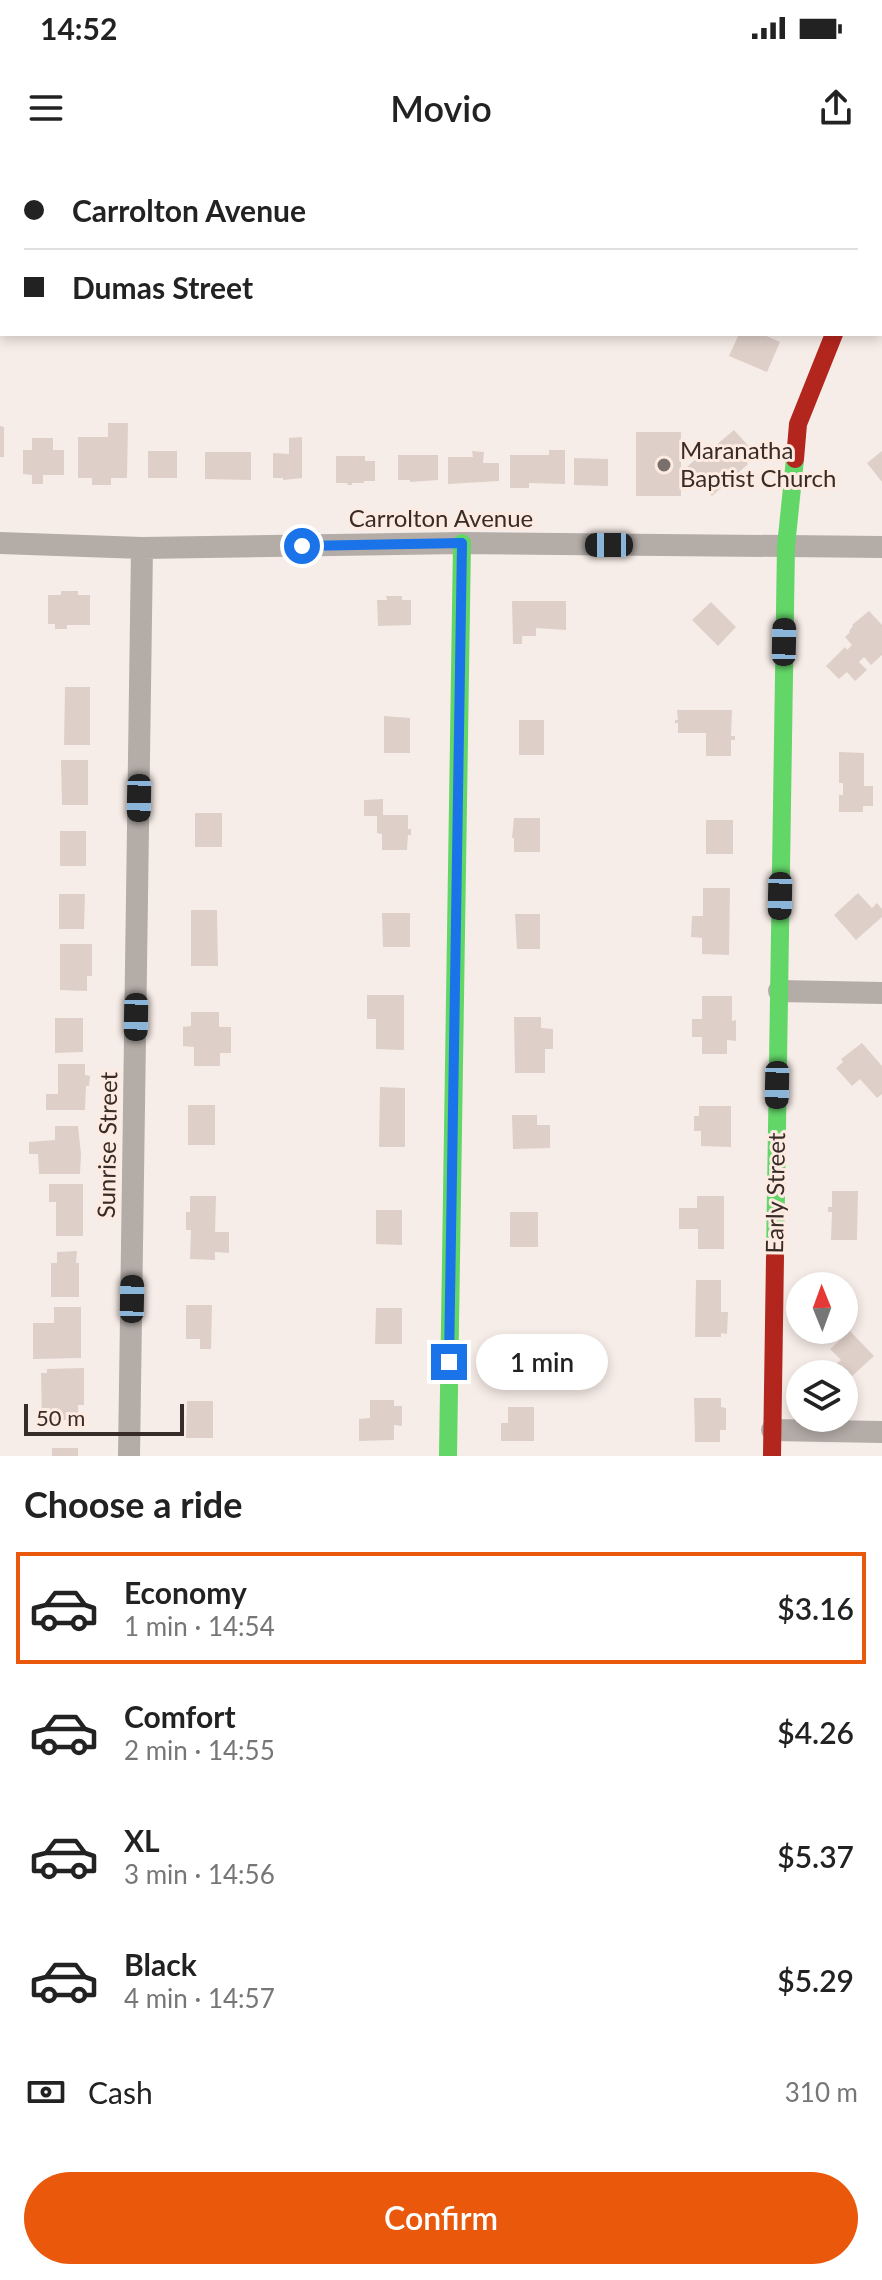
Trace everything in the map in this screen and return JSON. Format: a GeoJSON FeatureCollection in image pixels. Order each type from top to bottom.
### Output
{"type":"FeatureCollection","features":[{"type":"Feature","properties":{"kind":"street","name":"Early Street"},"geometry":{"type":"LineString","coordinates":[[772,1456],[786,546],[798,424],[833,336]]}},
{"type":"Feature","properties":{"kind":"street","name":"Carrolton Avenue"},"geometry":{"type":"LineString","coordinates":[[0,543],[142,548],[462,543],[882,547]]}},
{"type":"Feature","properties":{"kind":"street"},"geometry":{"type":"LineString","coordinates":[[448,1456],[462,543]]}},
{"type":"Feature","properties":{"kind":"street","name":"Sunrise Street"},"geometry":{"type":"LineString","coordinates":[[129,1456],[142,548]]}},
{"type":"Feature","properties":{"kind":"street"},"geometry":{"type":"LineString","coordinates":[[779,991],[882,993]]}},
{"type":"Feature","properties":{"kind":"street"},"geometry":{"type":"LineString","coordinates":[[772,1430],[882,1432]]}},
{"type":"Feature","properties":{"kind":"building"},"geometry":{"type":"Polygon","coordinates":[[[738,336],[766,336],[780,342],[767,372],[729,356],[738,336]]]}},
{"type":"Feature","properties":{"kind":"building"},"geometry":{"type":"Polygon","coordinates":[[[108,423],[128,423],[127,478],[111,478],[111,485],[92,485],[92,478],[78,478],[78,437],[108,437],[108,423]]]}},
{"type":"Feature","properties":{"kind":"building"},"geometry":{"type":"Polygon","coordinates":[[[0,426],[4,427],[4,457],[0,457],[0,426]]]}},
{"type":"Feature","properties":{"kind":"building"},"geometry":{"type":"Polygon","coordinates":[[[734,430],[754,452],[745,460],[748,464],[712,496],[686,468],[711,445],[720,454],[715,446],[734,430]]]}},
{"type":"Feature","properties":{"kind":"building"},"geometry":{"type":"Polygon","coordinates":[[[636,432],[681,432],[681,496],[636,496],[636,432]]]}},
{"type":"Feature","properties":{"kind":"building"},"geometry":{"type":"Polygon","coordinates":[[[302,437],[302,478],[273,478],[273,453],[289,454],[289,438],[302,437]]]}},
{"type":"Feature","properties":{"kind":"building"},"geometry":{"type":"Polygon","coordinates":[[[32,438],[53,438],[53,450],[64,450],[64,475],[43,475],[43,484],[32,484],[32,475],[23,474],[23,450],[32,450],[32,438]]]}},
{"type":"Feature","properties":{"kind":"building"},"geometry":{"type":"Polygon","coordinates":[[[549,450],[565,450],[565,484],[529,483],[529,488],[510,488],[510,455],[549,455],[549,450]]]}},
{"type":"Feature","properties":{"kind":"building"},"geometry":{"type":"Polygon","coordinates":[[[148,451],[177,451],[177,478],[148,478],[148,451]]]}},
{"type":"Feature","properties":{"kind":"building"},"geometry":{"type":"Polygon","coordinates":[[[472,451],[484,452],[483,463],[499,463],[499,481],[448,484],[448,457],[473,457],[472,451]]]}},
{"type":"Feature","properties":{"kind":"building"},"geometry":{"type":"Polygon","coordinates":[[[882,451],[882,482],[867,463],[882,451]]]}},
{"type":"Feature","properties":{"kind":"building"},"geometry":{"type":"Polygon","coordinates":[[[205,452],[251,452],[251,480],[205,479],[205,452]]]}},
{"type":"Feature","properties":{"kind":"building"},"geometry":{"type":"Polygon","coordinates":[[[398,455],[438,455],[438,480],[398,480],[398,455]]]}},
{"type":"Feature","properties":{"kind":"building"},"geometry":{"type":"Polygon","coordinates":[[[336,456],[365,456],[365,461],[375,461],[375,481],[352,485],[336,483],[336,456]]]}},
{"type":"Feature","properties":{"kind":"building"},"geometry":{"type":"Polygon","coordinates":[[[574,458],[608,459],[608,486],[574,485],[574,458]]]}},
{"type":"Feature","properties":{"kind":"building"},"geometry":{"type":"Polygon","coordinates":[[[61,591],[90,595],[90,625],[67,625],[67,629],[55,629],[55,624],[48,624],[48,595],[61,595],[61,591]]]}},
{"type":"Feature","properties":{"kind":"building"},"geometry":{"type":"Polygon","coordinates":[[[386,596],[402,596],[402,600],[411,600],[411,625],[378,626],[377,600],[387,600],[386,596]]]}},
{"type":"Feature","properties":{"kind":"building"},"geometry":{"type":"Polygon","coordinates":[[[512,601],[566,601],[566,630],[536,628],[536,636],[522,636],[522,644],[513,644],[512,601]]]}},
{"type":"Feature","properties":{"kind":"building"},"geometry":{"type":"Polygon","coordinates":[[[711,602],[736,627],[718,646],[692,620],[711,602]]]}},
{"type":"Feature","properties":{"kind":"building"},"geometry":{"type":"Polygon","coordinates":[[[869,611],[882,625],[882,655],[871,665],[864,657],[859,662],[867,670],[855,681],[847,672],[839,679],[826,666],[845,647],[847,650],[852,645],[845,637],[852,625],[869,611]]]}},
{"type":"Feature","properties":{"kind":"building"},"geometry":{"type":"Polygon","coordinates":[[[65,687],[90,687],[90,745],[64,745],[65,687]]]}},
{"type":"Feature","properties":{"kind":"building"},"geometry":{"type":"Polygon","coordinates":[[[677,710],[732,710],[731,736],[735,736],[735,740],[731,740],[731,756],[706,756],[706,733],[678,733],[678,723],[675,723],[678,720],[677,710]]]}},
{"type":"Feature","properties":{"kind":"building"},"geometry":{"type":"Polygon","coordinates":[[[384,716],[410,718],[410,753],[384,753],[384,716]]]}},
{"type":"Feature","properties":{"kind":"building"},"geometry":{"type":"Polygon","coordinates":[[[519,720],[544,720],[544,755],[519,755],[519,720]]]}},
{"type":"Feature","properties":{"kind":"building"},"geometry":{"type":"Polygon","coordinates":[[[839,752],[864,753],[864,786],[873,786],[873,806],[863,806],[863,812],[839,812],[843,783],[839,783],[839,752]]]}},
{"type":"Feature","properties":{"kind":"building"},"geometry":{"type":"Polygon","coordinates":[[[61,760],[88,760],[88,805],[62,805],[61,760]]]}},
{"type":"Feature","properties":{"kind":"building"},"geometry":{"type":"Polygon","coordinates":[[[383,799],[383,815],[408,815],[411,835],[408,835],[407,850],[382,850],[382,834],[377,833],[377,816],[364,816],[364,800],[383,799]]]}},
{"type":"Feature","properties":{"kind":"building"},"geometry":{"type":"Polygon","coordinates":[[[195,813],[222,813],[222,847],[195,847],[195,813]]]}},
{"type":"Feature","properties":{"kind":"building"},"geometry":{"type":"Polygon","coordinates":[[[514,818],[540,818],[540,852],[514,852],[514,818]]]}},
{"type":"Feature","properties":{"kind":"building"},"geometry":{"type":"Polygon","coordinates":[[[706,820],[733,820],[733,854],[706,854],[706,820]]]}},
{"type":"Feature","properties":{"kind":"building"},"geometry":{"type":"Polygon","coordinates":[[[60,831],[86,831],[86,866],[60,866],[60,831]]]}},
{"type":"Feature","properties":{"kind":"building"},"geometry":{"type":"Polygon","coordinates":[[[703,888],[730,888],[729,955],[702,954],[702,938],[691,937],[692,916],[703,916],[703,888]]]}},
{"type":"Feature","properties":{"kind":"building"},"geometry":{"type":"Polygon","coordinates":[[[858,893],[872,908],[877,903],[882,909],[882,917],[856,940],[834,915],[858,893]]]}},
{"type":"Feature","properties":{"kind":"building"},"geometry":{"type":"Polygon","coordinates":[[[59,894],[85,894],[84,929],[59,929],[59,894]]]}},
{"type":"Feature","properties":{"kind":"building"},"geometry":{"type":"Polygon","coordinates":[[[191,910],[217,910],[218,966],[191,966],[191,910]]]}},
{"type":"Feature","properties":{"kind":"building"},"geometry":{"type":"Polygon","coordinates":[[[382,913],[410,913],[410,947],[383,947],[382,913]]]}},
{"type":"Feature","properties":{"kind":"building"},"geometry":{"type":"Polygon","coordinates":[[[515,914],[540,914],[540,949],[517,949],[515,914]]]}},
{"type":"Feature","properties":{"kind":"building"},"geometry":{"type":"Polygon","coordinates":[[[60,944],[92,944],[92,976],[87,976],[87,991],[60,990],[60,944]]]}},
{"type":"Feature","properties":{"kind":"building"},"geometry":{"type":"Polygon","coordinates":[[[367,995],[404,995],[404,1050],[376,1049],[376,1019],[367,1019],[367,995]]]}},
{"type":"Feature","properties":{"kind":"building"},"geometry":{"type":"Polygon","coordinates":[[[702,996],[732,996],[736,1041],[727,1040],[727,1054],[702,1054],[702,1037],[692,1037],[692,1019],[702,1019],[702,996]]]}},
{"type":"Feature","properties":{"kind":"building"},"geometry":{"type":"Polygon","coordinates":[[[191,1012],[219,1012],[219,1027],[231,1027],[231,1053],[220,1053],[220,1066],[194,1066],[194,1047],[183,1046],[183,1027],[191,1026],[191,1012]]]}},
{"type":"Feature","properties":{"kind":"building"},"geometry":{"type":"Polygon","coordinates":[[[514,1017],[541,1017],[541,1028],[553,1029],[553,1049],[545,1049],[545,1073],[515,1073],[514,1017]]]}},
{"type":"Feature","properties":{"kind":"building"},"geometry":{"type":"Polygon","coordinates":[[[55,1018],[83,1018],[83,1052],[55,1053],[55,1018]]]}},
{"type":"Feature","properties":{"kind":"building"},"geometry":{"type":"Polygon","coordinates":[[[862,1043],[882,1066],[882,1094],[877,1098],[860,1079],[852,1086],[836,1068],[843,1062],[841,1059],[862,1043]]]}},
{"type":"Feature","properties":{"kind":"building"},"geometry":{"type":"Polygon","coordinates":[[[58,1064],[85,1064],[85,1075],[90,1076],[89,1086],[86,1086],[85,1110],[46,1110],[46,1094],[58,1094],[58,1064]]]}},
{"type":"Feature","properties":{"kind":"building"},"geometry":{"type":"Polygon","coordinates":[[[380,1087],[405,1088],[405,1147],[379,1147],[380,1087]]]}},
{"type":"Feature","properties":{"kind":"building"},"geometry":{"type":"Polygon","coordinates":[[[188,1105],[215,1105],[215,1145],[188,1145],[188,1105]]]}},
{"type":"Feature","properties":{"kind":"building"},"geometry":{"type":"Polygon","coordinates":[[[699,1106],[731,1106],[731,1147],[701,1146],[701,1131],[694,1131],[694,1116],[699,1116],[699,1106]]]}},
{"type":"Feature","properties":{"kind":"building"},"geometry":{"type":"Polygon","coordinates":[[[512,1115],[537,1115],[537,1125],[550,1125],[550,1148],[513,1149],[512,1115]]]}},
{"type":"Feature","properties":{"kind":"building"},"geometry":{"type":"Polygon","coordinates":[[[55,1126],[78,1126],[80,1174],[39,1174],[38,1154],[29,1154],[29,1142],[55,1140],[55,1126]]]}},
{"type":"Feature","properties":{"kind":"building"},"geometry":{"type":"Polygon","coordinates":[[[49,1184],[83,1184],[83,1236],[56,1236],[56,1202],[49,1202],[49,1184]]]}},
{"type":"Feature","properties":{"kind":"building"},"geometry":{"type":"Polygon","coordinates":[[[832,1191],[858,1191],[857,1240],[831,1240],[832,1212],[828,1212],[828,1207],[832,1207],[832,1191]]]}},
{"type":"Feature","properties":{"kind":"building"},"geometry":{"type":"Polygon","coordinates":[[[190,1196],[216,1196],[215,1232],[229,1232],[229,1253],[215,1252],[215,1260],[190,1259],[191,1230],[186,1230],[186,1212],[190,1212],[190,1196]]]}},
{"type":"Feature","properties":{"kind":"building"},"geometry":{"type":"Polygon","coordinates":[[[697,1196],[724,1196],[724,1249],[698,1249],[698,1229],[679,1229],[679,1208],[697,1208],[697,1196]]]}},
{"type":"Feature","properties":{"kind":"building"},"geometry":{"type":"Polygon","coordinates":[[[376,1210],[402,1210],[402,1245],[376,1244],[376,1210]]]}},
{"type":"Feature","properties":{"kind":"building"},"geometry":{"type":"Polygon","coordinates":[[[510,1212],[538,1212],[538,1247],[510,1247],[510,1212]]]}},
{"type":"Feature","properties":{"kind":"building"},"geometry":{"type":"Polygon","coordinates":[[[77,1251],[79,1297],[51,1297],[51,1263],[57,1263],[57,1252],[77,1251]]]}},
{"type":"Feature","properties":{"kind":"building"},"geometry":{"type":"Polygon","coordinates":[[[696,1280],[721,1280],[721,1312],[728,1312],[727,1334],[721,1333],[721,1337],[695,1337],[696,1280]]]}},
{"type":"Feature","properties":{"kind":"building"},"geometry":{"type":"Polygon","coordinates":[[[186,1305],[212,1305],[211,1349],[200,1349],[200,1339],[186,1339],[186,1305]]]}},
{"type":"Feature","properties":{"kind":"building"},"geometry":{"type":"Polygon","coordinates":[[[54,1307],[81,1307],[81,1358],[33,1359],[33,1323],[54,1323],[54,1307]]]}},
{"type":"Feature","properties":{"kind":"building"},"geometry":{"type":"Polygon","coordinates":[[[376,1308],[402,1308],[402,1344],[375,1344],[376,1308]]]}},
{"type":"Feature","properties":{"kind":"building"},"geometry":{"type":"Polygon","coordinates":[[[858,1339],[874,1356],[858,1371],[858,1360],[841,1360],[830,1349],[836,1344],[858,1344],[858,1339]]]}},
{"type":"Feature","properties":{"kind":"building"},"geometry":{"type":"Polygon","coordinates":[[[84,1368],[84,1405],[78,1405],[78,1420],[42,1420],[41,1373],[47,1373],[47,1369],[84,1368]]]}},
{"type":"Feature","properties":{"kind":"building"},"geometry":{"type":"Polygon","coordinates":[[[694,1398],[721,1398],[721,1407],[726,1408],[726,1430],[720,1430],[720,1442],[695,1442],[694,1398]]]}},
{"type":"Feature","properties":{"kind":"building"},"geometry":{"type":"Polygon","coordinates":[[[370,1400],[394,1400],[394,1406],[402,1406],[402,1426],[394,1425],[394,1440],[359,1441],[359,1419],[370,1418],[370,1400]]]}},
{"type":"Feature","properties":{"kind":"building"},"geometry":{"type":"Polygon","coordinates":[[[187,1401],[213,1401],[213,1438],[186,1438],[187,1401]]]}},
{"type":"Feature","properties":{"kind":"building"},"geometry":{"type":"Polygon","coordinates":[[[508,1407],[534,1407],[534,1441],[501,1441],[501,1423],[508,1423],[508,1407]]]}},
{"type":"Feature","properties":{"kind":"building"},"geometry":{"type":"Polygon","coordinates":[[[52,1448],[78,1448],[78,1456],[52,1456],[52,1448]]]}},
{"type":"Feature","properties":{"kind":"traffic: fast"},"geometry":{"type":"LineString","coordinates":[[775,1257],[786,546],[795,459]]}},
{"type":"Feature","properties":{"kind":"traffic: fast"},"geometry":{"type":"LineString","coordinates":[[448,1456],[462,543]]}},
{"type":"Feature","properties":{"kind":"traffic: jam"},"geometry":{"type":"LineString","coordinates":[[795,459],[798,424],[833,336]]}},
{"type":"Feature","properties":{"kind":"traffic: jam"},"geometry":{"type":"LineString","coordinates":[[772,1456],[775,1257]]}},
{"type":"Feature","properties":{"kind":"place","name":"Maranatha Baptist Church"},"geometry":{"type":"Point","coordinates":[664,465]}},
{"type":"Feature","properties":{"kind":"route"},"geometry":{"type":"LineString","coordinates":[[302,546],[462,543],[449,1362]]}}]}
